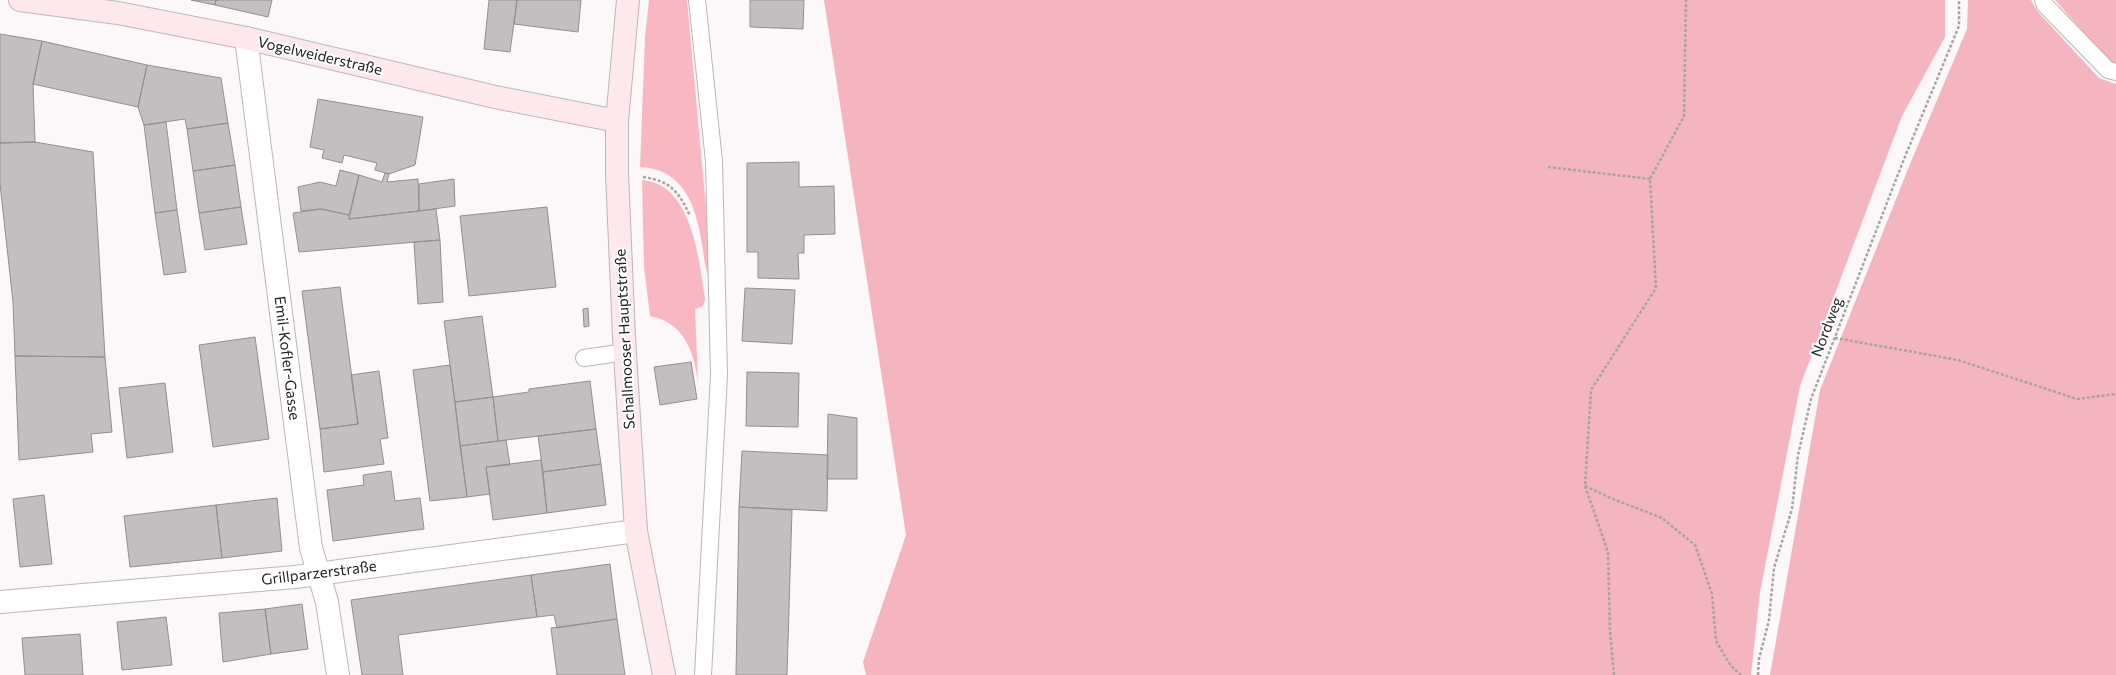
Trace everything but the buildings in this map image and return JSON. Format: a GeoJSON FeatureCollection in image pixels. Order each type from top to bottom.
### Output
{"type":"FeatureCollection","features":[{"type":"Feature","properties":{"kind":"street","name":"Vogelweiderstraße"},"geometry":{"type":"LineString","coordinates":[[20,0],[118,13],[246,38],[488,95],[617,121]]}},
{"type":"Feature","properties":{"kind":"street","name":"Schallmooser Hauptstraße"},"geometry":{"type":"LineString","coordinates":[[628,0],[617,121],[617,173],[625,352],[636,531],[664,675]]}},
{"type":"Feature","properties":{"kind":"street","name":"Emil-Kofler-Gasse"},"geometry":{"type":"LineString","coordinates":[[246,38],[311,548],[327,602],[338,675]]}},
{"type":"Feature","properties":{"kind":"street","name":"Grillparzerstraße"},"geometry":{"type":"LineString","coordinates":[[0,602],[125,592],[319,573],[636,531]]}},
{"type":"Feature","properties":{"kind":"lane"},"geometry":{"type":"LineString","coordinates":[[697,0],[714,161],[719,375],[703,675]]}},
{"type":"Feature","properties":{"kind":"lane"},"geometry":{"type":"LineString","coordinates":[[2043,0],[2045,5],[2108,70],[2116,72]]}},
{"type":"Feature","properties":{"kind":"lane"},"geometry":{"type":"LineString","coordinates":[[584,358],[625,352]]}},
{"type":"Feature","properties":{"kind":"path"},"geometry":{"type":"LineString","coordinates":[[1614,675],[1610,631],[1608,552],[1585,486],[1591,390],[1656,288],[1650,179],[1684,116],[1686,0]]}},
{"type":"Feature","properties":{"kind":"path","name":"Nordweg"},"geometry":{"type":"LineString","coordinates":[[1758,675],[1759,659],[1769,620],[1774,568],[1792,509],[1798,455],[1811,399],[1902,164],[1960,26],[1959,0]]}},
{"type":"Feature","properties":{"kind":"path"},"geometry":{"type":"LineString","coordinates":[[1548,167],[1650,179]]}},
{"type":"Feature","properties":{"kind":"path"},"geometry":{"type":"LineString","coordinates":[[1835,338],[1958,360],[2077,399],[2116,394]]}},
{"type":"Feature","properties":{"kind":"path"},"geometry":{"type":"LineString","coordinates":[[1585,486],[1613,499],[1662,518],[1695,546],[1712,594],[1716,641],[1731,666],[1741,675]]}},
{"type":"Feature","properties":{"kind":"shaded area"},"geometry":{"type":"Polygon","coordinates":[[[649,0],[687,0],[712,273],[709,277],[705,265],[696,216],[685,192],[677,182],[667,175],[655,169],[640,167],[645,36],[649,0]]]}},
{"type":"Feature","properties":{"kind":"shaded area"},"geometry":{"type":"Polygon","coordinates":[[[824,0],[1945,0],[1945,37],[1902,116],[1800,386],[1760,592],[1751,675],[866,675],[863,662],[906,535],[824,0]]]}},
{"type":"Feature","properties":{"kind":"shaded area"},"geometry":{"type":"Polygon","coordinates":[[[1968,0],[2031,0],[2038,12],[2099,78],[2116,84],[2116,675],[1770,675],[1820,390],[1910,164],[1967,29],[1968,0]]]}},
{"type":"Feature","properties":{"kind":"shaded area"},"geometry":{"type":"Polygon","coordinates":[[[2055,0],[2116,0],[2116,63],[2109,61],[2055,0]]]}},
{"type":"Feature","properties":{"kind":"shaded area"},"geometry":{"type":"Polygon","coordinates":[[[642,180],[659,184],[672,194],[682,209],[690,226],[696,245],[705,299],[703,306],[695,309],[698,382],[694,360],[685,340],[671,325],[662,319],[650,316],[644,267],[642,180]]]}}]}
